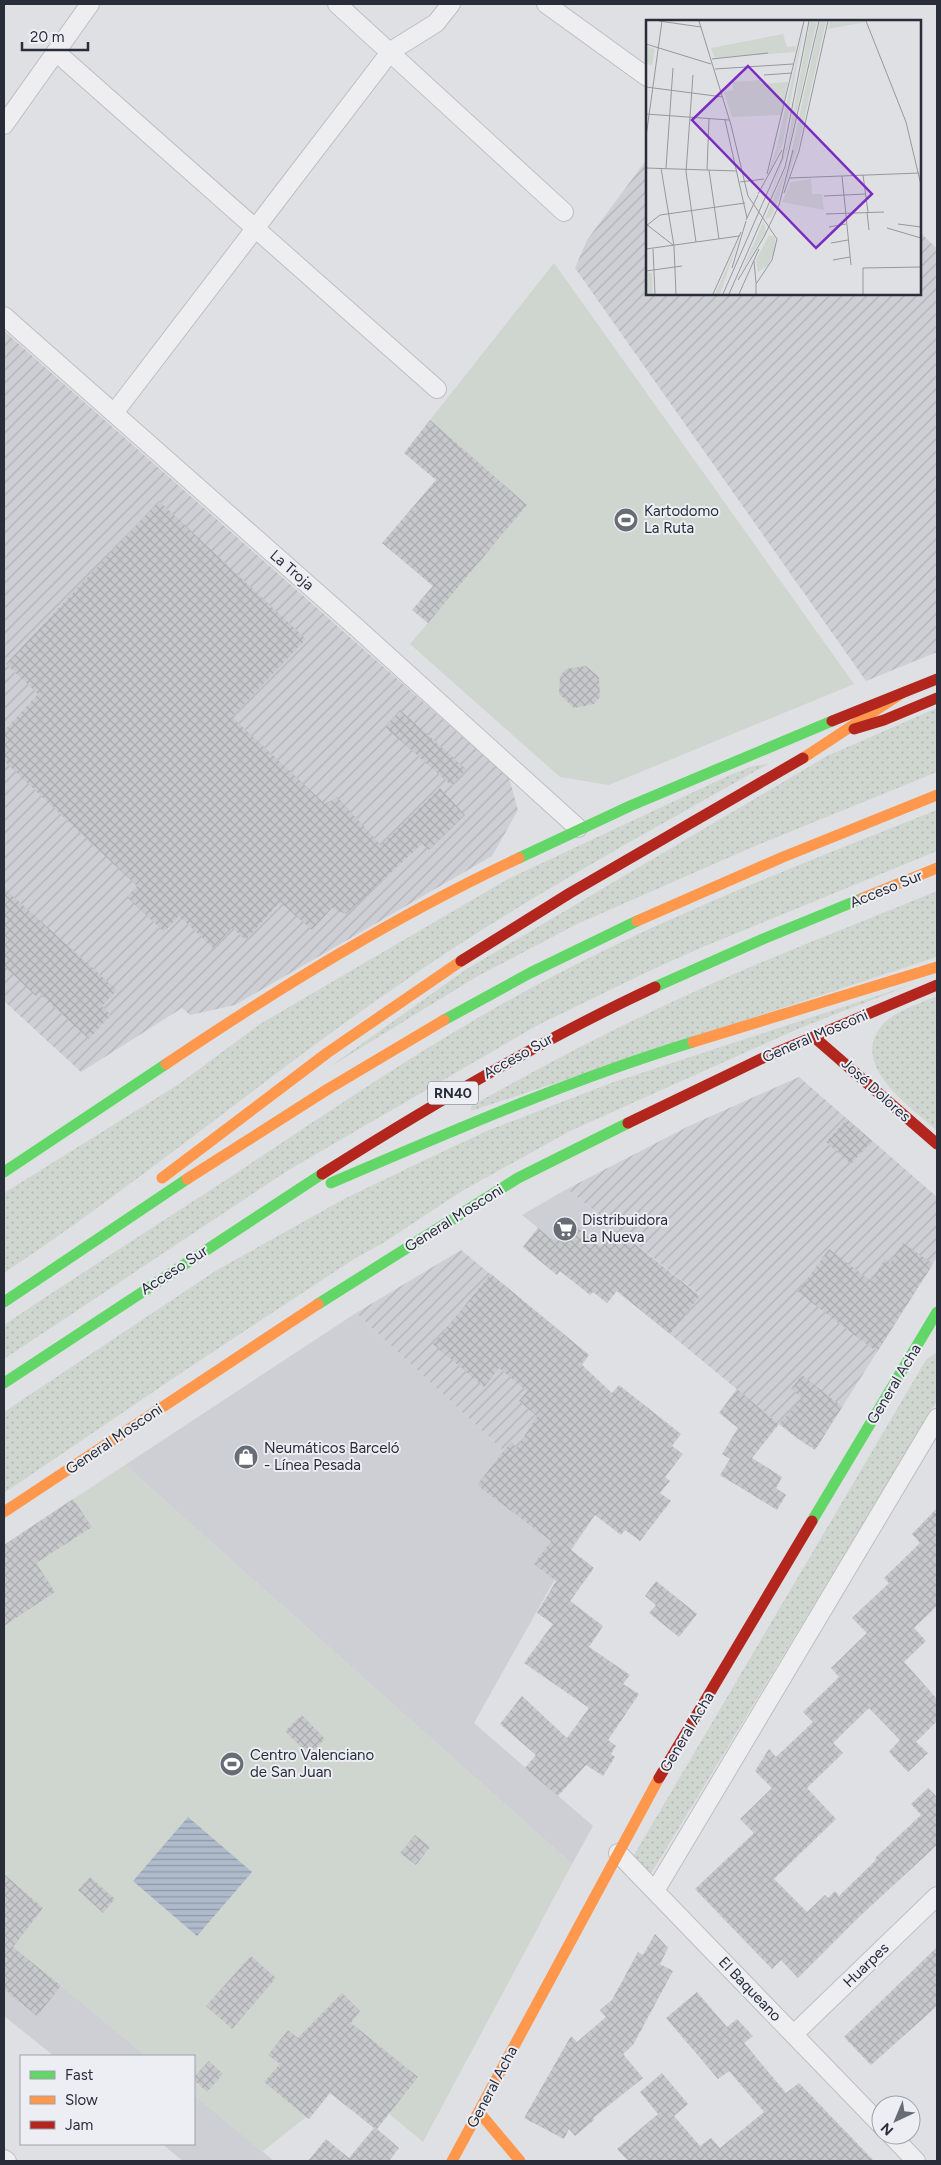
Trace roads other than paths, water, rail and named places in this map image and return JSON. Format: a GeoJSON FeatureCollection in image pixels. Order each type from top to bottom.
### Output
{"type":"FeatureCollection","features":[{"type":"Feature","properties":{"kind":"main road"},"geometry":{"type":"LineString","coordinates":[[4,1172],[278,990],[448,892],[578,828],[668,788],[937,679]]}},
{"type":"Feature","properties":{"kind":"main road"},"geometry":{"type":"LineString","coordinates":[[151,1187],[320,1056],[422,985],[500,935],[622,862],[792,765],[902,693]]}},
{"type":"Feature","properties":{"kind":"main road"},"geometry":{"type":"LineString","coordinates":[[804,733],[863,727],[937,698]]}},
{"type":"Feature","properties":{"kind":"main road"},"geometry":{"type":"LineString","coordinates":[[4,1302],[325,1092],[500,989],[560,958],[696,895],[937,794]]}},
{"type":"Feature","properties":{"kind":"main road","name":"Acceso Sur"},"geometry":{"type":"LineString","coordinates":[[4,1383],[362,1147],[446,1097],[594,1016],[760,941],[937,868]]}},
{"type":"Feature","properties":{"kind":"main road"},"geometry":{"type":"LineString","coordinates":[[237,1228],[335,1181],[421,1144],[590,1077],[663,1051],[937,967]]}},
{"type":"Feature","properties":{"kind":"main road","name":"General Mosconi"},"geometry":{"type":"LineString","coordinates":[[4,1512],[319,1303],[518,1178],[675,1099],[937,984]]}},
{"type":"Feature","properties":{"kind":"main road","name":"José Dolores"},"geometry":{"type":"LineString","coordinates":[[814,1037],[937,1144]]}},
{"type":"Feature","properties":{"kind":"main road"},"geometry":{"type":"LineString","coordinates":[[27,1286],[135,1200]]}},
{"type":"Feature","properties":{"kind":"main road","name":"General Acha"},"geometry":{"type":"LineString","coordinates":[[452,2161],[650,1794],[937,1312]]}},
{"type":"Feature","properties":{"kind":"main road"},"geometry":{"type":"LineString","coordinates":[[479,2112],[520,2161]]}},
{"type":"Feature","properties":{"kind":"street"},"geometry":{"type":"LineString","coordinates":[[4,125],[90,4]]}},
{"type":"Feature","properties":{"kind":"street"},"geometry":{"type":"LineString","coordinates":[[337,4],[391,51],[564,212]]}},
{"type":"Feature","properties":{"kind":"street"},"geometry":{"type":"LineString","coordinates":[[114,413],[391,51],[436,23],[451,4]]}},
{"type":"Feature","properties":{"kind":"street"},"geometry":{"type":"LineString","coordinates":[[546,4],[646,76]]}},
{"type":"Feature","properties":{"kind":"street"},"geometry":{"type":"LineString","coordinates":[[56,52],[437,389]]}},
{"type":"Feature","properties":{"kind":"street","name":"La Troja"},"geometry":{"type":"LineString","coordinates":[[4,316],[349,620],[578,828]]}},
{"type":"Feature","properties":{"kind":"street"},"geometry":{"type":"LineString","coordinates":[[655,1891],[937,1418]]}},
{"type":"Feature","properties":{"kind":"street","name":"El Baqueano"},"geometry":{"type":"LineString","coordinates":[[618,1853],[871,2115]]}},
{"type":"Feature","properties":{"kind":"street","name":"Huarpes"},"geometry":{"type":"LineString","coordinates":[[794,2034],[937,1896]]}},
{"type":"Feature","properties":{"kind":"street"},"geometry":{"type":"LineString","coordinates":[[900,2145],[916,2161]]}},
{"type":"Feature","properties":{"kind":"water"},"geometry":{"type":"Polygon","coordinates":[[[188,1817],[252,1872],[197,1936],[133,1881],[188,1817]]]}},
{"type":"Feature","properties":{"kind":"place","name":"Kartodomo La Ruta"},"geometry":{"type":"Point","coordinates":[626,520]}},
{"type":"Feature","properties":{"kind":"place","name":"Distribuidora La Nueva"},"geometry":{"type":"Point","coordinates":[565,1229]}},
{"type":"Feature","properties":{"kind":"place","name":"Neumáticos Barceló - Línea Pesada"},"geometry":{"type":"Point","coordinates":[246,1457]}},
{"type":"Feature","properties":{"kind":"place","name":"Centro Valenciano de San Juan"},"geometry":{"type":"Point","coordinates":[232,1764]}}]}
